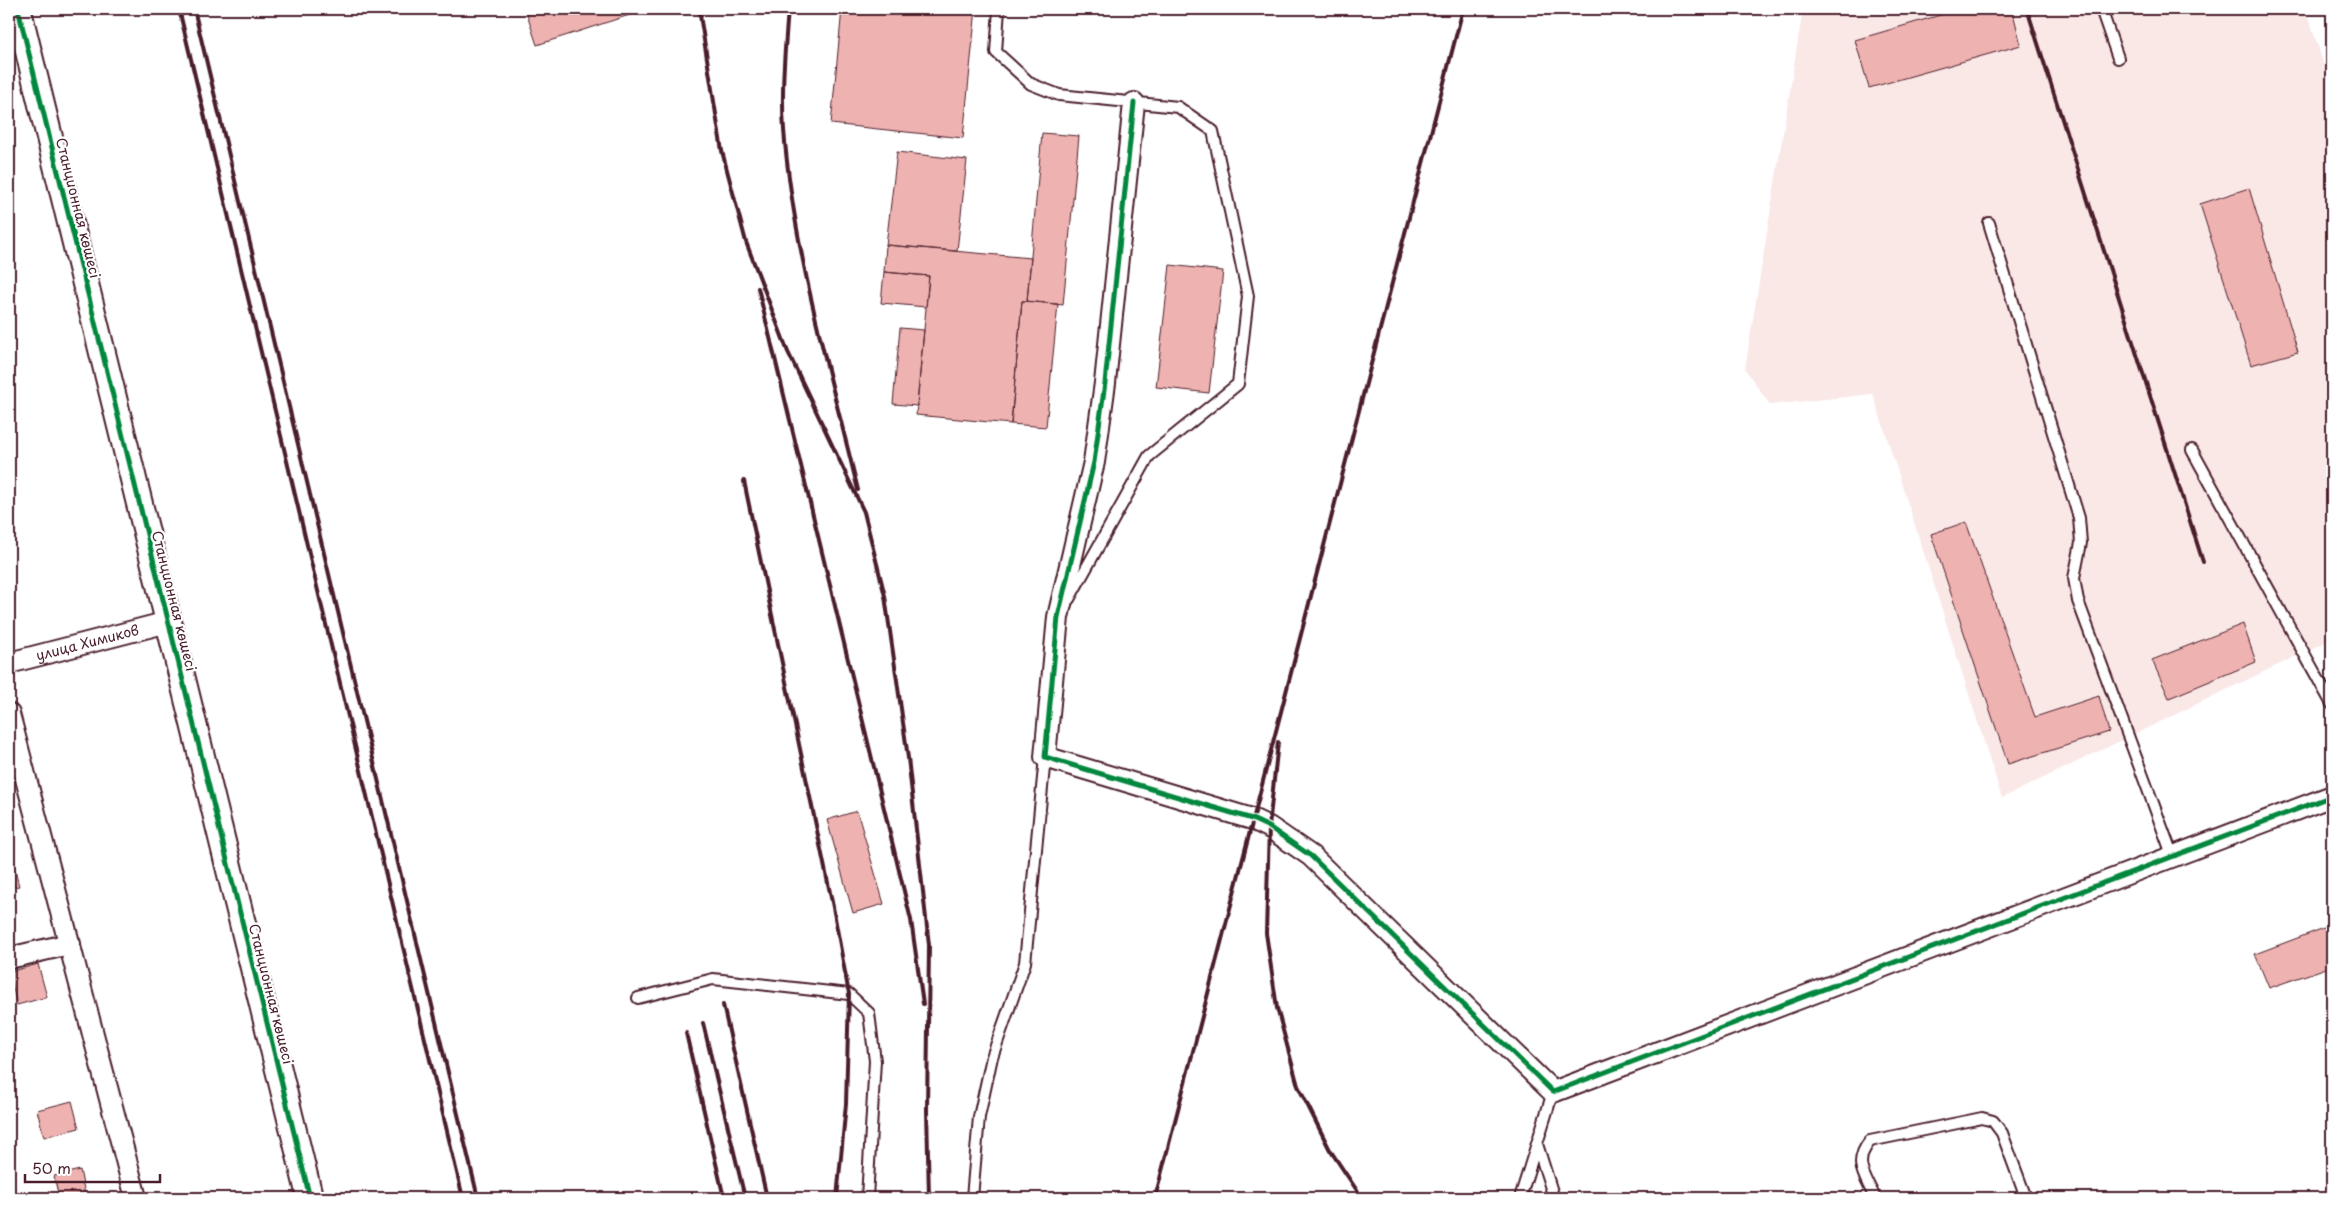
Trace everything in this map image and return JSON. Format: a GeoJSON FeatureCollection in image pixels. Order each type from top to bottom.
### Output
{"type":"FeatureCollection","features":[{"type":"Feature","properties":{"kind":"street","name":"Станционная көшесі"},"geometry":{"type":"LineString","coordinates":[[18,9],[310,1198]]}},
{"type":"Feature","properties":{"kind":"street"},"geometry":{"type":"LineString","coordinates":[[1134,103],[1105,383],[1094,462],[1058,617],[1045,757],[1252,819],[1276,832],[1311,856],[1553,1092],[2332,796]]}},
{"type":"Feature","properties":{"kind":"street","name":"улица Химиков"},"geometry":{"type":"LineString","coordinates":[[9,663],[168,622]]}},
{"type":"Feature","properties":{"kind":"street"},"geometry":{"type":"LineString","coordinates":[[9,714],[136,1198]]}},
{"type":"Feature","properties":{"kind":"street"},"geometry":{"type":"LineString","coordinates":[[9,958],[70,944]]}},
{"type":"Feature","properties":{"kind":"lane"},"geometry":{"type":"LineString","coordinates":[[999,9],[996,52],[1031,84],[1059,95],[1178,107],[1213,131],[1248,296],[1238,384],[1148,456],[1058,617]]}},
{"type":"Feature","properties":{"kind":"lane"},"geometry":{"type":"LineString","coordinates":[[2101,9],[2118,58]]}},
{"type":"Feature","properties":{"kind":"lane"},"geometry":{"type":"LineString","coordinates":[[1989,223],[2079,518],[2082,543],[2074,578],[2078,601],[2173,856]]}},
{"type":"Feature","properties":{"kind":"lane"},"geometry":{"type":"LineString","coordinates":[[2192,450],[2332,704]]}},
{"type":"Feature","properties":{"kind":"lane"},"geometry":{"type":"LineString","coordinates":[[972,1198],[979,1117],[992,1057],[1025,963],[1045,757]]}},
{"type":"Feature","properties":{"kind":"lane"},"geometry":{"type":"LineString","coordinates":[[638,998],[713,979],[849,994],[869,1013],[876,1061],[867,1198]]}},
{"type":"Feature","properties":{"kind":"lane"},"geometry":{"type":"LineString","coordinates":[[1520,1198],[1553,1092]]}},
{"type":"Feature","properties":{"kind":"lane"},"geometry":{"type":"LineString","coordinates":[[1875,1198],[1860,1166],[1861,1151],[1870,1142],[1982,1118],[1993,1122],[2002,1134],[2026,1198]]}},
{"type":"Feature","properties":{"kind":"lane"},"geometry":{"type":"LineString","coordinates":[[1537,1144],[1554,1198]]}},
{"type":"Feature","properties":{"kind":"shaded area"},"geometry":{"type":"Polygon","coordinates":[[[1803,9],[2306,9],[2332,90],[2332,639],[2002,798],[1873,394],[1770,405],[1745,369],[1803,9]]]}},
{"type":"Feature","properties":{"kind":"building"},"geometry":{"type":"Polygon","coordinates":[[[525,9],[648,9],[537,45],[525,9]]]}},
{"type":"Feature","properties":{"kind":"building"},"geometry":{"type":"Polygon","coordinates":[[[842,9],[976,9],[963,138],[831,124],[842,9]]]}},
{"type":"Feature","properties":{"kind":"building"},"geometry":{"type":"Polygon","coordinates":[[[1961,9],[2012,9],[2021,45],[1869,88],[1855,40],[1961,9]]]}},
{"type":"Feature","properties":{"kind":"building"},"geometry":{"type":"Polygon","coordinates":[[[1042,133],[1079,136],[1063,305],[1027,301],[1042,133]]]}},
{"type":"Feature","properties":{"kind":"building"},"geometry":{"type":"Polygon","coordinates":[[[897,152],[967,160],[957,251],[886,245],[897,152]]]}},
{"type":"Feature","properties":{"kind":"building"},"geometry":{"type":"Polygon","coordinates":[[[2249,188],[2298,352],[2251,365],[2200,204],[2249,188]]]}},
{"type":"Feature","properties":{"kind":"building"},"geometry":{"type":"Polygon","coordinates":[[[886,245],[1031,258],[1027,301],[1022,301],[1011,424],[916,415],[929,276],[884,272],[886,245]]]}},
{"type":"Feature","properties":{"kind":"building"},"geometry":{"type":"Polygon","coordinates":[[[1170,265],[1223,271],[1209,393],[1156,387],[1170,265]]]}},
{"type":"Feature","properties":{"kind":"building"},"geometry":{"type":"Polygon","coordinates":[[[884,272],[929,276],[926,307],[881,303],[884,272]]]}},
{"type":"Feature","properties":{"kind":"building"},"geometry":{"type":"Polygon","coordinates":[[[1022,301],[1058,304],[1046,427],[1011,424],[1022,301]]]}},
{"type":"Feature","properties":{"kind":"building"},"geometry":{"type":"Polygon","coordinates":[[[900,328],[924,330],[917,406],[893,404],[900,328]]]}},
{"type":"Feature","properties":{"kind":"building"},"geometry":{"type":"Polygon","coordinates":[[[1966,522],[2035,717],[2099,696],[2109,732],[2008,764],[1931,534],[1966,522]]]}},
{"type":"Feature","properties":{"kind":"building"},"geometry":{"type":"Polygon","coordinates":[[[2243,624],[2256,662],[2169,698],[2152,660],[2243,624]]]}},
{"type":"Feature","properties":{"kind":"building"},"geometry":{"type":"Polygon","coordinates":[[[857,811],[884,904],[853,913],[827,820],[857,811]]]}},
{"type":"Feature","properties":{"kind":"building"},"geometry":{"type":"Polygon","coordinates":[[[11,855],[19,886],[9,888],[9,856],[11,855]]]}},
{"type":"Feature","properties":{"kind":"building"},"geometry":{"type":"Polygon","coordinates":[[[2332,925],[2332,966],[2269,988],[2255,954],[2332,925]]]}},
{"type":"Feature","properties":{"kind":"building"},"geometry":{"type":"Polygon","coordinates":[[[38,964],[47,997],[17,1005],[9,972],[38,964]]]}},
{"type":"Feature","properties":{"kind":"building"},"geometry":{"type":"Polygon","coordinates":[[[72,1101],[79,1128],[44,1137],[37,1110],[72,1101]]]}},
{"type":"Feature","properties":{"kind":"building"},"geometry":{"type":"Polygon","coordinates":[[[80,1170],[85,1194],[59,1198],[54,1176],[80,1170]]]}},
{"type":"Feature","properties":{"kind":"railway"},"geometry":{"type":"LineString","coordinates":[[179,9],[463,1198]]}},
{"type":"Feature","properties":{"kind":"railway"},"geometry":{"type":"LineString","coordinates":[[194,9],[478,1198]]}},
{"type":"Feature","properties":{"kind":"railway"},"geometry":{"type":"LineString","coordinates":[[699,9],[722,151],[746,242],[788,352],[864,512],[885,596],[908,758],[929,945],[927,1110],[929,1198]]}},
{"type":"Feature","properties":{"kind":"railway"},"geometry":{"type":"LineString","coordinates":[[788,9],[783,100],[784,130],[795,220],[814,311],[858,490]]}},
{"type":"Feature","properties":{"kind":"railway"},"geometry":{"type":"LineString","coordinates":[[1155,1198],[1463,9]]}},
{"type":"Feature","properties":{"kind":"railway"},"geometry":{"type":"LineString","coordinates":[[2027,9],[2203,562]]}},
{"type":"Feature","properties":{"kind":"railway"},"geometry":{"type":"LineString","coordinates":[[758,288],[911,920],[923,1004]]}},
{"type":"Feature","properties":{"kind":"railway"},"geometry":{"type":"LineString","coordinates":[[744,481],[833,907],[849,994],[846,1104],[837,1198]]}},
{"type":"Feature","properties":{"kind":"railway"},"geometry":{"type":"LineString","coordinates":[[1278,742],[1269,827],[1266,933],[1277,1008],[1298,1086],[1330,1150],[1362,1198]]}},
{"type":"Feature","properties":{"kind":"railway"},"geometry":{"type":"LineString","coordinates":[[723,1005],[767,1198]]}},
{"type":"Feature","properties":{"kind":"railway"},"geometry":{"type":"LineString","coordinates":[[703,1023],[745,1198]]}},
{"type":"Feature","properties":{"kind":"railway"},"geometry":{"type":"LineString","coordinates":[[686,1033],[724,1198]]}},
{"type":"Feature","properties":{"kind":"cycle path"},"geometry":{"type":"LineString","coordinates":[[18,9],[310,1198]]}},
{"type":"Feature","properties":{"kind":"cycle path"},"geometry":{"type":"LineString","coordinates":[[1134,103],[1105,383],[1094,462],[1058,617],[1045,757],[1252,819],[1269,827],[1311,856],[1553,1092],[2332,796]]}}]}
